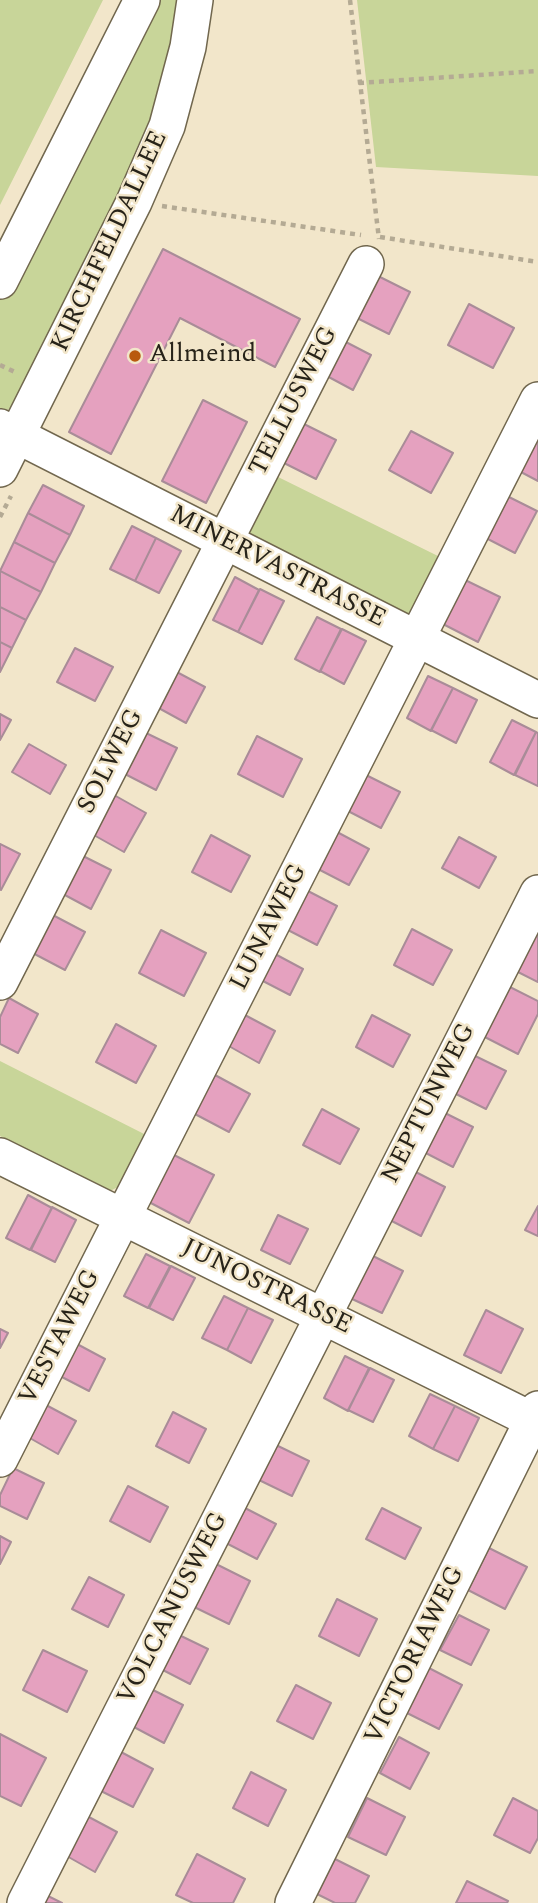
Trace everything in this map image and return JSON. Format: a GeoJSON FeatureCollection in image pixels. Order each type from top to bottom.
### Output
{"type":"FeatureCollection","features":[{"type":"Feature","properties":{"kind":"street"},"geometry":{"type":"LineString","coordinates":[[0,281],[142,0]]}},
{"type":"Feature","properties":{"kind":"street","name":"KIRCHFELDALLEE"},"geometry":{"type":"LineString","coordinates":[[0,470],[9,431],[134,202],[167,126],[188,47],[195,0]]}},
{"type":"Feature","properties":{"kind":"street","name":"TELLUSWEG"},"geometry":{"type":"LineString","coordinates":[[224,541],[373,251]]}},
{"type":"Feature","properties":{"kind":"street","name":"LUNAWEG"},"geometry":{"type":"LineString","coordinates":[[122,1217],[538,400]]}},
{"type":"Feature","properties":{"kind":"street","name":"MINERVASTRASSE"},"geometry":{"type":"LineString","coordinates":[[9,431],[538,700]]}},
{"type":"Feature","properties":{"kind":"street","name":"SOLWEG"},"geometry":{"type":"LineString","coordinates":[[0,982],[224,541]]}},
{"type":"Feature","properties":{"kind":"street","name":"NEPTUNWEG"},"geometry":{"type":"LineString","coordinates":[[323,1315],[538,894]]}},
{"type":"Feature","properties":{"kind":"street","name":"JUNOSTRASSE"},"geometry":{"type":"LineString","coordinates":[[0,1156],[323,1315],[534,1423]]}},
{"type":"Feature","properties":{"kind":"street","name":"VESTAWEG"},"geometry":{"type":"LineString","coordinates":[[0,1460],[122,1217]]}},
{"type":"Feature","properties":{"kind":"street","name":"VOLCANUSWEG"},"geometry":{"type":"LineString","coordinates":[[25,1903],[323,1315]]}},
{"type":"Feature","properties":{"kind":"street","name":"VICTORIAWEG"},"geometry":{"type":"LineString","coordinates":[[293,1903],[534,1423]]}},
{"type":"Feature","properties":{"kind":"path"},"geometry":{"type":"LineString","coordinates":[[350,0],[373,251]]}},
{"type":"Feature","properties":{"kind":"path"},"geometry":{"type":"LineString","coordinates":[[359,83],[538,71]]}},
{"type":"Feature","properties":{"kind":"path"},"geometry":{"type":"LineString","coordinates":[[156,205],[373,251],[538,262]]}},
{"type":"Feature","properties":{"kind":"green space"},"geometry":{"type":"Polygon","coordinates":[[[0,0],[103,0],[0,205],[0,0]]]}},
{"type":"Feature","properties":{"kind":"green space"},"geometry":{"type":"Polygon","coordinates":[[[152,0],[184,0],[138,168],[11,409],[0,411],[0,298],[152,0]]]}},
{"type":"Feature","properties":{"kind":"green space"},"geometry":{"type":"Polygon","coordinates":[[[357,0],[538,0],[538,176],[376,167],[357,0]]]}},
{"type":"Feature","properties":{"kind":"green space"},"geometry":{"type":"Polygon","coordinates":[[[270,473],[444,559],[417,613],[401,617],[250,539],[244,525],[270,473]]]}},
{"type":"Feature","properties":{"kind":"green space"},"geometry":{"type":"Polygon","coordinates":[[[0,1061],[152,1138],[130,1181],[108,1192],[0,1136],[0,1061]]]}},
{"type":"Feature","properties":{"kind":"building","name":"Allmeind"},"geometry":{"type":"Polygon","coordinates":[[[163,249],[300,319],[275,367],[180,318],[111,454],[69,432],[163,249]]]}},
{"type":"Feature","properties":{"kind":"building"},"geometry":{"type":"Polygon","coordinates":[[[376,275],[410,292],[389,334],[355,317],[376,275]]]}},
{"type":"Feature","properties":{"kind":"building"},"geometry":{"type":"Polygon","coordinates":[[[469,304],[514,328],[493,368],[448,345],[469,304]]]}},
{"type":"Feature","properties":{"kind":"building"},"geometry":{"type":"Polygon","coordinates":[[[342,340],[371,355],[353,390],[325,375],[342,340]]]}},
{"type":"Feature","properties":{"kind":"building"},"geometry":{"type":"Polygon","coordinates":[[[203,400],[247,422],[206,503],[162,481],[203,400]]]}},
{"type":"Feature","properties":{"kind":"building"},"geometry":{"type":"Polygon","coordinates":[[[300,422],[336,440],[316,479],[280,461],[300,422]]]}},
{"type":"Feature","properties":{"kind":"building"},"geometry":{"type":"Polygon","coordinates":[[[411,431],[453,453],[431,493],[389,470],[411,431]]]}},
{"type":"Feature","properties":{"kind":"building"},"geometry":{"type":"Polygon","coordinates":[[[538,440],[538,481],[519,471],[538,440]]]}},
{"type":"Feature","properties":{"kind":"building"},"geometry":{"type":"Polygon","coordinates":[[[43,485],[84,506],[70,535],[28,513],[43,485]]]}},
{"type":"Feature","properties":{"kind":"building"},"geometry":{"type":"Polygon","coordinates":[[[505,495],[537,511],[515,553],[484,537],[505,495]]]}},
{"type":"Feature","properties":{"kind":"building"},"geometry":{"type":"Polygon","coordinates":[[[28,513],[70,535],[55,563],[14,542],[28,513]]]}},
{"type":"Feature","properties":{"kind":"building"},"geometry":{"type":"Polygon","coordinates":[[[132,526],[156,538],[135,581],[110,569],[132,526]]]}},
{"type":"Feature","properties":{"kind":"building"},"geometry":{"type":"Polygon","coordinates":[[[156,538],[181,551],[159,593],[135,581],[156,538]]]}},
{"type":"Feature","properties":{"kind":"building"},"geometry":{"type":"Polygon","coordinates":[[[14,542],[55,563],[41,592],[0,571],[14,542]]]}},
{"type":"Feature","properties":{"kind":"building"},"geometry":{"type":"Polygon","coordinates":[[[0,571],[41,592],[26,620],[0,607],[0,571]]]}},
{"type":"Feature","properties":{"kind":"building"},"geometry":{"type":"Polygon","coordinates":[[[235,577],[259,590],[238,632],[213,620],[235,577]]]}},
{"type":"Feature","properties":{"kind":"building"},"geometry":{"type":"Polygon","coordinates":[[[461,578],[500,597],[478,642],[439,622],[461,578]]]}},
{"type":"Feature","properties":{"kind":"building"},"geometry":{"type":"Polygon","coordinates":[[[260,589],[284,601],[262,644],[238,632],[260,589]]]}},
{"type":"Feature","properties":{"kind":"building"},"geometry":{"type":"Polygon","coordinates":[[[0,607],[26,620],[12,648],[0,642],[0,607]]]}},
{"type":"Feature","properties":{"kind":"building"},"geometry":{"type":"Polygon","coordinates":[[[317,617],[341,629],[320,672],[295,659],[317,617]]]}},
{"type":"Feature","properties":{"kind":"building"},"geometry":{"type":"Polygon","coordinates":[[[342,629],[366,641],[344,684],[320,671],[342,629]]]}},
{"type":"Feature","properties":{"kind":"building"},"geometry":{"type":"Polygon","coordinates":[[[0,642],[12,648],[0,672],[0,642]]]}},
{"type":"Feature","properties":{"kind":"building"},"geometry":{"type":"Polygon","coordinates":[[[75,648],[113,667],[95,701],[57,682],[75,648]]]}},
{"type":"Feature","properties":{"kind":"building"},"geometry":{"type":"Polygon","coordinates":[[[173,670],[205,687],[186,723],[155,706],[173,670]]]}},
{"type":"Feature","properties":{"kind":"building"},"geometry":{"type":"Polygon","coordinates":[[[428,676],[453,688],[431,731],[407,718],[428,676]]]}},
{"type":"Feature","properties":{"kind":"building"},"geometry":{"type":"Polygon","coordinates":[[[453,688],[477,700],[456,743],[431,730],[453,688]]]}},
{"type":"Feature","properties":{"kind":"building"},"geometry":{"type":"Polygon","coordinates":[[[0,714],[11,720],[0,740],[0,714]]]}},
{"type":"Feature","properties":{"kind":"building"},"geometry":{"type":"Polygon","coordinates":[[[512,720],[536,732],[514,775],[490,762],[512,720]]]}},
{"type":"Feature","properties":{"kind":"building"},"geometry":{"type":"Polygon","coordinates":[[[144,732],[177,748],[156,790],[123,773],[144,732]]]}},
{"type":"Feature","properties":{"kind":"building"},"geometry":{"type":"Polygon","coordinates":[[[536,732],[538,733],[538,786],[515,775],[536,732]]]}},
{"type":"Feature","properties":{"kind":"building"},"geometry":{"type":"Polygon","coordinates":[[[257,736],[302,759],[283,797],[238,774],[257,736]]]}},
{"type":"Feature","properties":{"kind":"building"},"geometry":{"type":"Polygon","coordinates":[[[29,744],[66,765],[50,794],[12,772],[29,744]]]}},
{"type":"Feature","properties":{"kind":"building"},"geometry":{"type":"Polygon","coordinates":[[[364,774],[400,792],[381,828],[346,810],[364,774]]]}},
{"type":"Feature","properties":{"kind":"building"},"geometry":{"type":"Polygon","coordinates":[[[114,795],[146,813],[124,852],[92,834],[114,795]]]}},
{"type":"Feature","properties":{"kind":"building"},"geometry":{"type":"Polygon","coordinates":[[[337,832],[369,849],[349,885],[318,869],[337,832]]]}},
{"type":"Feature","properties":{"kind":"building"},"geometry":{"type":"Polygon","coordinates":[[[211,835],[250,856],[231,892],[192,872],[211,835]]]}},
{"type":"Feature","properties":{"kind":"building"},"geometry":{"type":"Polygon","coordinates":[[[459,837],[496,857],[479,888],[442,868],[459,837]]]}},
{"type":"Feature","properties":{"kind":"building"},"geometry":{"type":"Polygon","coordinates":[[[0,844],[20,854],[1,890],[0,889],[0,844]]]}},
{"type":"Feature","properties":{"kind":"building"},"geometry":{"type":"Polygon","coordinates":[[[83,856],[111,870],[91,909],[63,894],[83,856]]]}},
{"type":"Feature","properties":{"kind":"building"},"geometry":{"type":"Polygon","coordinates":[[[306,890],[337,906],[317,945],[286,929],[306,890]]]}},
{"type":"Feature","properties":{"kind":"building"},"geometry":{"type":"Polygon","coordinates":[[[47,912],[85,932],[65,970],[27,950],[47,912]]]}},
{"type":"Feature","properties":{"kind":"building"},"geometry":{"type":"Polygon","coordinates":[[[412,929],[452,950],[433,985],[394,965],[412,929]]]}},
{"type":"Feature","properties":{"kind":"building"},"geometry":{"type":"Polygon","coordinates":[[[161,930],[206,953],[184,996],[139,973],[161,930]]]}},
{"type":"Feature","properties":{"kind":"building"},"geometry":{"type":"Polygon","coordinates":[[[535,933],[538,935],[538,982],[516,971],[535,933]]]}},
{"type":"Feature","properties":{"kind":"building"},"geometry":{"type":"Polygon","coordinates":[[[275,954],[303,969],[290,995],[261,980],[275,954]]]}},
{"type":"Feature","properties":{"kind":"building"},"geometry":{"type":"Polygon","coordinates":[[[500,982],[538,1001],[538,1014],[518,1054],[475,1032],[500,982]]]}},
{"type":"Feature","properties":{"kind":"building"},"geometry":{"type":"Polygon","coordinates":[[[9,998],[38,1014],[18,1053],[0,1044],[0,1017],[9,998]]]}},
{"type":"Feature","properties":{"kind":"building"},"geometry":{"type":"Polygon","coordinates":[[[243,1014],[275,1031],[259,1063],[227,1045],[243,1014]]]}},
{"type":"Feature","properties":{"kind":"building"},"geometry":{"type":"Polygon","coordinates":[[[372,1015],[410,1035],[393,1067],[356,1047],[372,1015]]]}},
{"type":"Feature","properties":{"kind":"building"},"geometry":{"type":"Polygon","coordinates":[[[116,1024],[156,1046],[136,1083],[96,1062],[116,1024]]]}},
{"type":"Feature","properties":{"kind":"building"},"geometry":{"type":"Polygon","coordinates":[[[467,1052],[506,1071],[486,1109],[448,1090],[467,1052]]]}},
{"type":"Feature","properties":{"kind":"building"},"geometry":{"type":"Polygon","coordinates":[[[215,1075],[250,1094],[229,1132],[193,1113],[215,1075]]]}},
{"type":"Feature","properties":{"kind":"building"},"geometry":{"type":"Polygon","coordinates":[[[322,1109],[359,1129],[340,1164],[303,1145],[322,1109]]]}},
{"type":"Feature","properties":{"kind":"building"},"geometry":{"type":"Polygon","coordinates":[[[437,1109],[473,1127],[453,1167],[416,1148],[437,1109]]]}},
{"type":"Feature","properties":{"kind":"building"},"geometry":{"type":"Polygon","coordinates":[[[172,1154],[214,1175],[189,1223],[147,1201],[172,1154]]]}},
{"type":"Feature","properties":{"kind":"building"},"geometry":{"type":"Polygon","coordinates":[[[406,1167],[445,1187],[421,1236],[382,1216],[406,1167]]]}},
{"type":"Feature","properties":{"kind":"building"},"geometry":{"type":"Polygon","coordinates":[[[28,1195],[52,1208],[30,1250],[6,1238],[28,1195]]]}},
{"type":"Feature","properties":{"kind":"building"},"geometry":{"type":"Polygon","coordinates":[[[538,1206],[538,1236],[525,1230],[538,1206]]]}},
{"type":"Feature","properties":{"kind":"building"},"geometry":{"type":"Polygon","coordinates":[[[52,1207],[76,1220],[55,1262],[31,1250],[52,1207]]]}},
{"type":"Feature","properties":{"kind":"building"},"geometry":{"type":"Polygon","coordinates":[[[278,1215],[308,1229],[290,1264],[261,1250],[278,1215]]]}},
{"type":"Feature","properties":{"kind":"building"},"geometry":{"type":"Polygon","coordinates":[[[146,1254],[170,1266],[148,1308],[124,1296],[146,1254]]]}},
{"type":"Feature","properties":{"kind":"building"},"geometry":{"type":"Polygon","coordinates":[[[371,1255],[403,1271],[382,1313],[350,1298],[371,1255]]]}},
{"type":"Feature","properties":{"kind":"building"},"geometry":{"type":"Polygon","coordinates":[[[171,1266],[195,1278],[173,1320],[149,1308],[171,1266]]]}},
{"type":"Feature","properties":{"kind":"building"},"geometry":{"type":"Polygon","coordinates":[[[224,1296],[248,1308],[227,1350],[202,1338],[224,1296]]]}},
{"type":"Feature","properties":{"kind":"building"},"geometry":{"type":"Polygon","coordinates":[[[248,1308],[273,1320],[251,1363],[227,1350],[248,1308]]]}},
{"type":"Feature","properties":{"kind":"building"},"geometry":{"type":"Polygon","coordinates":[[[486,1310],[523,1329],[501,1373],[464,1355],[486,1310]]]}},
{"type":"Feature","properties":{"kind":"building"},"geometry":{"type":"Polygon","coordinates":[[[0,1329],[8,1333],[0,1348],[0,1329]]]}},
{"type":"Feature","properties":{"kind":"building"},"geometry":{"type":"Polygon","coordinates":[[[77,1344],[105,1359],[89,1391],[60,1376],[77,1344]]]}},
{"type":"Feature","properties":{"kind":"building"},"geometry":{"type":"Polygon","coordinates":[[[345,1356],[369,1368],[348,1411],[324,1398],[345,1356]]]}},
{"type":"Feature","properties":{"kind":"building"},"geometry":{"type":"Polygon","coordinates":[[[370,1368],[394,1380],[373,1422],[348,1410],[370,1368]]]}},
{"type":"Feature","properties":{"kind":"building"},"geometry":{"type":"Polygon","coordinates":[[[430,1394],[455,1406],[433,1449],[409,1436],[430,1394]]]}},
{"type":"Feature","properties":{"kind":"building"},"geometry":{"type":"Polygon","coordinates":[[[46,1405],[76,1421],[58,1454],[28,1437],[46,1405]]]}},
{"type":"Feature","properties":{"kind":"building"},"geometry":{"type":"Polygon","coordinates":[[[455,1406],[479,1418],[458,1461],[433,1449],[455,1406]]]}},
{"type":"Feature","properties":{"kind":"building"},"geometry":{"type":"Polygon","coordinates":[[[173,1412],[206,1429],[189,1463],[156,1446],[173,1412]]]}},
{"type":"Feature","properties":{"kind":"building"},"geometry":{"type":"Polygon","coordinates":[[[276,1445],[309,1461],[292,1496],[259,1480],[276,1445]]]}},
{"type":"Feature","properties":{"kind":"building"},"geometry":{"type":"Polygon","coordinates":[[[13,1468],[44,1483],[27,1519],[0,1506],[0,1495],[13,1468]]]}},
{"type":"Feature","properties":{"kind":"building"},"geometry":{"type":"Polygon","coordinates":[[[128,1486],[168,1507],[150,1542],[110,1521],[128,1486]]]}},
{"type":"Feature","properties":{"kind":"building"},"geometry":{"type":"Polygon","coordinates":[[[245,1508],[276,1524],[257,1559],[226,1543],[245,1508]]]}},
{"type":"Feature","properties":{"kind":"building"},"geometry":{"type":"Polygon","coordinates":[[[382,1508],[421,1528],[405,1559],[366,1539],[382,1508]]]}},
{"type":"Feature","properties":{"kind":"building"},"geometry":{"type":"Polygon","coordinates":[[[0,1536],[11,1542],[0,1564],[0,1536]]]}},
{"type":"Feature","properties":{"kind":"building"},"geometry":{"type":"Polygon","coordinates":[[[489,1548],[527,1567],[505,1609],[468,1590],[489,1548]]]}},
{"type":"Feature","properties":{"kind":"building"},"geometry":{"type":"Polygon","coordinates":[[[208,1560],[250,1581],[229,1624],[186,1603],[208,1560]]]}},
{"type":"Feature","properties":{"kind":"building"},"geometry":{"type":"Polygon","coordinates":[[[89,1577],[124,1595],[108,1627],[72,1609],[89,1577]]]}},
{"type":"Feature","properties":{"kind":"building"},"geometry":{"type":"Polygon","coordinates":[[[337,1599],[377,1619],[359,1656],[319,1636],[337,1599]]]}},
{"type":"Feature","properties":{"kind":"building"},"geometry":{"type":"Polygon","coordinates":[[[459,1615],[489,1630],[471,1665],[440,1650],[459,1615]]]}},
{"type":"Feature","properties":{"kind":"building"},"geometry":{"type":"Polygon","coordinates":[[[177,1634],[208,1649],[190,1684],[159,1668],[177,1634]]]}},
{"type":"Feature","properties":{"kind":"building"},"geometry":{"type":"Polygon","coordinates":[[[43,1650],[87,1671],[67,1712],[23,1690],[43,1650]]]}},
{"type":"Feature","properties":{"kind":"building"},"geometry":{"type":"Polygon","coordinates":[[[425,1666],[462,1685],[439,1729],[403,1711],[425,1666]]]}},
{"type":"Feature","properties":{"kind":"building"},"geometry":{"type":"Polygon","coordinates":[[[296,1685],[331,1703],[313,1739],[277,1721],[296,1685]]]}},
{"type":"Feature","properties":{"kind":"building"},"geometry":{"type":"Polygon","coordinates":[[[151,1689],[183,1705],[164,1743],[132,1726],[151,1689]]]}},
{"type":"Feature","properties":{"kind":"building"},"geometry":{"type":"Polygon","coordinates":[[[0,1734],[46,1758],[21,1806],[0,1796],[0,1734]]]}},
{"type":"Feature","properties":{"kind":"building"},"geometry":{"type":"Polygon","coordinates":[[[399,1737],[429,1753],[410,1789],[380,1773],[399,1737]]]}},
{"type":"Feature","properties":{"kind":"building"},"geometry":{"type":"Polygon","coordinates":[[[121,1752],[153,1769],[133,1807],[101,1791],[121,1752]]]}},
{"type":"Feature","properties":{"kind":"building"},"geometry":{"type":"Polygon","coordinates":[[[251,1772],[286,1790],[268,1826],[233,1808],[251,1772]]]}},
{"type":"Feature","properties":{"kind":"building"},"geometry":{"type":"Polygon","coordinates":[[[367,1798],[405,1817],[386,1855],[348,1837],[367,1798]]]}},
{"type":"Feature","properties":{"kind":"building"},"geometry":{"type":"Polygon","coordinates":[[[513,1798],[538,1811],[538,1838],[530,1853],[494,1835],[513,1798]]]}},
{"type":"Feature","properties":{"kind":"building"},"geometry":{"type":"Polygon","coordinates":[[[87,1816],[117,1832],[95,1872],[65,1855],[87,1816]]]}},
{"type":"Feature","properties":{"kind":"building"},"geometry":{"type":"Polygon","coordinates":[[[197,1854],[245,1879],[233,1903],[193,1903],[176,1895],[197,1854]]]}},
{"type":"Feature","properties":{"kind":"building"},"geometry":{"type":"Polygon","coordinates":[[[335,1859],[369,1876],[355,1903],[335,1903],[317,1894],[335,1859]]]}},
{"type":"Feature","properties":{"kind":"building"},"geometry":{"type":"Polygon","coordinates":[[[467,1881],[508,1901],[507,1903],[456,1903],[467,1881]]]}},
{"type":"Feature","properties":{"kind":"building"},"geometry":{"type":"Polygon","coordinates":[[[46,1895],[62,1903],[42,1903],[46,1895]]]}},
{"type":"Feature","properties":{"kind":"place","name":"Allmeind"},"geometry":{"type":"Point","coordinates":[135,356]}}]}
